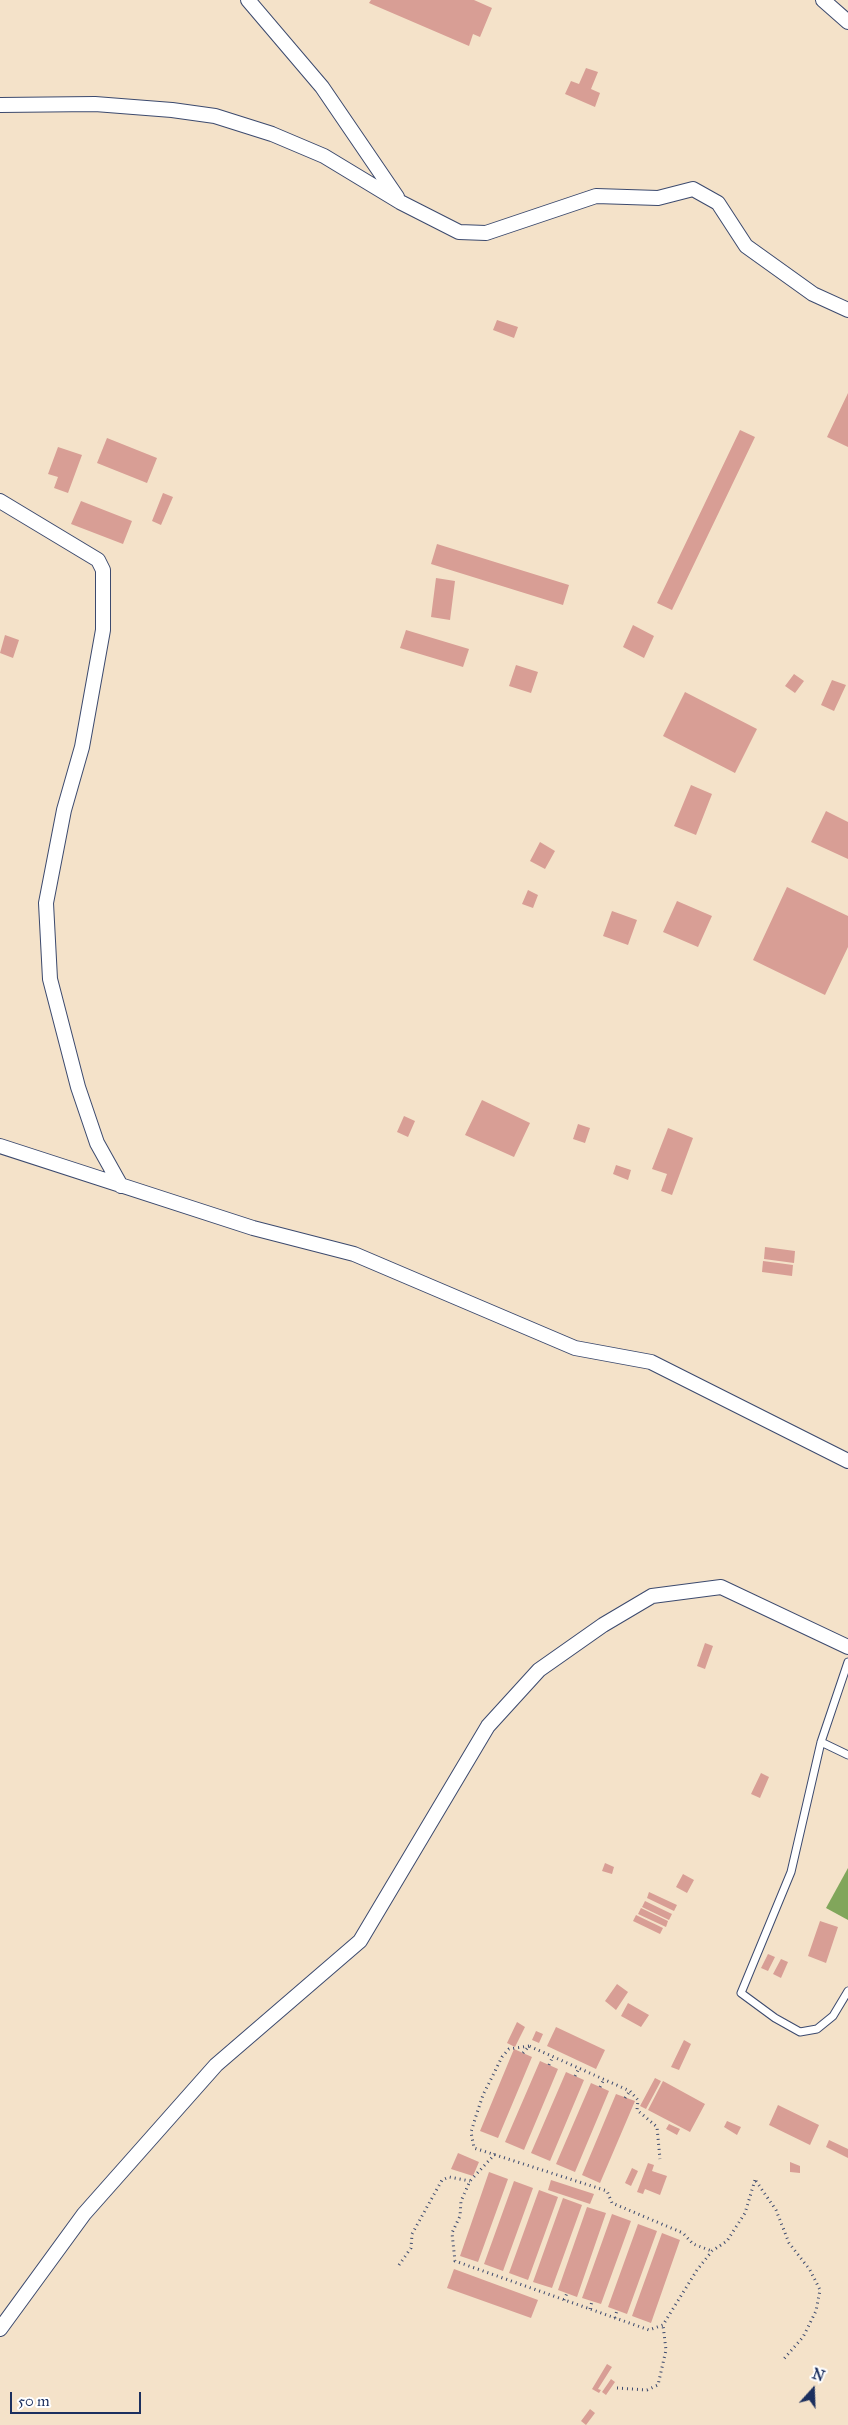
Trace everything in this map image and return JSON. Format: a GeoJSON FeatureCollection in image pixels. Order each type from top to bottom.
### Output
{"type":"FeatureCollection","features":[{"type":"Feature","properties":{"kind":"street"},"geometry":{"type":"LineString","coordinates":[[248,0],[322,87],[400,202]]}},
{"type":"Feature","properties":{"kind":"street"},"geometry":{"type":"LineString","coordinates":[[823,0],[848,22]]}},
{"type":"Feature","properties":{"kind":"street"},"geometry":{"type":"LineString","coordinates":[[0,105],[95,104],[172,110],[215,116],[272,134],[324,156],[400,202],[459,232],[486,233],[596,196],[658,198],[693,189],[718,202],[746,246],[813,294],[848,310]]}},
{"type":"Feature","properties":{"kind":"street"},"geometry":{"type":"LineString","coordinates":[[0,501],[98,560],[103,570],[103,630],[82,746],[64,810],[46,903],[50,979],[78,1087],[97,1143],[121,1186]]}},
{"type":"Feature","properties":{"kind":"street"},"geometry":{"type":"LineString","coordinates":[[0,1146],[253,1228],[354,1254],[575,1348],[651,1362],[848,1461]]}},
{"type":"Feature","properties":{"kind":"street"},"geometry":{"type":"LineString","coordinates":[[0,2330],[84,2214],[216,2065],[360,1942],[488,1726],[539,1670],[603,1625],[652,1596],[721,1587],[848,1647]]}},
{"type":"Feature","properties":{"kind":"lane"},"geometry":{"type":"LineString","coordinates":[[848,1662],[821,1742],[791,1872],[741,1994],[775,2018],[800,2032],[817,2028],[833,2016],[848,1991]]}},
{"type":"Feature","properties":{"kind":"lane"},"geometry":{"type":"LineString","coordinates":[[821,1742],[848,1755]]}},
{"type":"Feature","properties":{"kind":"path"},"geometry":{"type":"LineString","coordinates":[[523,2053],[530,2046]]}},
{"type":"Feature","properties":{"kind":"path"},"geometry":{"type":"LineString","coordinates":[[660,2159],[657,2127],[637,2110],[638,2100],[630,2091],[530,2046],[509,2049],[502,2057],[483,2095],[471,2132],[474,2148],[607,2191],[612,2204],[683,2233],[693,2244],[712,2251]]}},
{"type":"Feature","properties":{"kind":"path"},"geometry":{"type":"LineString","coordinates":[[549,2065],[553,2056]]}},
{"type":"Feature","properties":{"kind":"path"},"geometry":{"type":"LineString","coordinates":[[575,2076],[579,2068]]}},
{"type":"Feature","properties":{"kind":"path"},"geometry":{"type":"LineString","coordinates":[[600,2087],[604,2079]]}},
{"type":"Feature","properties":{"kind":"path"},"geometry":{"type":"LineString","coordinates":[[625,2098],[630,2091]]}},
{"type":"Feature","properties":{"kind":"path"},"geometry":{"type":"LineString","coordinates":[[494,2154],[470,2181],[461,2201],[460,2216],[452,2233],[454,2261],[649,2330],[663,2325]]}},
{"type":"Feature","properties":{"kind":"path"},"geometry":{"type":"LineString","coordinates":[[399,2265],[411,2248],[412,2234],[442,2180],[450,2177],[470,2181]]}},
{"type":"Feature","properties":{"kind":"path"},"geometry":{"type":"LineString","coordinates":[[617,2388],[647,2390],[658,2385],[666,2350],[663,2325],[697,2270],[712,2251],[727,2241],[745,2213],[755,2180],[776,2210],[789,2243],[810,2270],[820,2290],[816,2312],[803,2337],[783,2360]]}},
{"type":"Feature","properties":{"kind":"path"},"geometry":{"type":"LineString","coordinates":[[467,2266],[469,2259]]}},
{"type":"Feature","properties":{"kind":"path"},"geometry":{"type":"LineString","coordinates":[[492,2274],[494,2268]]}},
{"type":"Feature","properties":{"kind":"path"},"geometry":{"type":"LineString","coordinates":[[516,2283],[519,2276]]}},
{"type":"Feature","properties":{"kind":"path"},"geometry":{"type":"LineString","coordinates":[[541,2292],[543,2285]]}},
{"type":"Feature","properties":{"kind":"path"},"geometry":{"type":"LineString","coordinates":[[564,2300],[567,2293]]}},
{"type":"Feature","properties":{"kind":"path"},"geometry":{"type":"LineString","coordinates":[[590,2309],[592,2301]]}},
{"type":"Feature","properties":{"kind":"path"},"geometry":{"type":"LineString","coordinates":[[615,2318],[617,2310]]}},
{"type":"Feature","properties":{"kind":"path"},"geometry":{"type":"LineString","coordinates":[[639,2326],[641,2320]]}},
{"type":"Feature","properties":{"kind":"green space"},"geometry":{"type":"Polygon","coordinates":[[[848,1868],[848,1920],[826,1908],[848,1868]]]}},
{"type":"Feature","properties":{"kind":"building"},"geometry":{"type":"Polygon","coordinates":[[[371,0],[474,0],[492,8],[480,37],[473,34],[469,46],[369,3],[371,0]]]}},
{"type":"Feature","properties":{"kind":"building"},"geometry":{"type":"Polygon","coordinates":[[[586,68],[598,72],[591,89],[600,93],[595,107],[565,94],[571,81],[579,84],[586,68]]]}},
{"type":"Feature","properties":{"kind":"building"},"geometry":{"type":"Polygon","coordinates":[[[497,320],[518,327],[514,338],[493,330],[497,320]]]}},
{"type":"Feature","properties":{"kind":"building"},"geometry":{"type":"Polygon","coordinates":[[[848,393],[848,447],[827,437],[848,393]]]}},
{"type":"Feature","properties":{"kind":"building"},"geometry":{"type":"Polygon","coordinates":[[[740,430],[755,437],[672,610],[657,603],[740,430]]]}},
{"type":"Feature","properties":{"kind":"building"},"geometry":{"type":"Polygon","coordinates":[[[107,438],[157,458],[147,483],[97,463],[107,438]]]}},
{"type":"Feature","properties":{"kind":"building"},"geometry":{"type":"Polygon","coordinates":[[[58,447],[82,455],[68,493],[54,488],[58,477],[48,474],[58,447]]]}},
{"type":"Feature","properties":{"kind":"building"},"geometry":{"type":"Polygon","coordinates":[[[163,493],[173,497],[161,525],[152,521],[163,493]]]}},
{"type":"Feature","properties":{"kind":"building"},"geometry":{"type":"Polygon","coordinates":[[[81,501],[132,521],[123,544],[71,524],[81,501]]]}},
{"type":"Feature","properties":{"kind":"building"},"geometry":{"type":"Polygon","coordinates":[[[437,544],[569,585],[563,605],[431,564],[437,544]]]}},
{"type":"Feature","properties":{"kind":"building"},"geometry":{"type":"Polygon","coordinates":[[[436,578],[455,581],[450,620],[431,617],[436,578]]]}},
{"type":"Feature","properties":{"kind":"building"},"geometry":{"type":"Polygon","coordinates":[[[633,625],[654,636],[644,658],[623,647],[633,625]]]}},
{"type":"Feature","properties":{"kind":"building"},"geometry":{"type":"Polygon","coordinates":[[[406,630],[469,649],[463,667],[400,648],[406,630]]]}},
{"type":"Feature","properties":{"kind":"building"},"geometry":{"type":"Polygon","coordinates":[[[5,635],[19,640],[13,658],[0,653],[5,635]]]}},
{"type":"Feature","properties":{"kind":"building"},"geometry":{"type":"Polygon","coordinates":[[[516,665],[538,672],[531,693],[509,686],[516,665]]]}},
{"type":"Feature","properties":{"kind":"building"},"geometry":{"type":"Polygon","coordinates":[[[794,674],[804,681],[795,693],[785,686],[794,674]]]}},
{"type":"Feature","properties":{"kind":"building"},"geometry":{"type":"Polygon","coordinates":[[[832,680],[846,685],[834,711],[821,705],[832,680]]]}},
{"type":"Feature","properties":{"kind":"building"},"geometry":{"type":"Polygon","coordinates":[[[685,692],[757,729],[735,773],[663,736],[685,692]]]}},
{"type":"Feature","properties":{"kind":"building"},"geometry":{"type":"Polygon","coordinates":[[[691,785],[712,794],[696,835],[674,826],[691,785]]]}},
{"type":"Feature","properties":{"kind":"building"},"geometry":{"type":"Polygon","coordinates":[[[826,811],[848,822],[848,859],[811,842],[826,811]]]}},
{"type":"Feature","properties":{"kind":"building"},"geometry":{"type":"Polygon","coordinates":[[[540,842],[555,851],[545,869],[530,861],[540,842]]]}},
{"type":"Feature","properties":{"kind":"building"},"geometry":{"type":"Polygon","coordinates":[[[787,887],[848,916],[848,947],[825,995],[753,960],[787,887]]]}},
{"type":"Feature","properties":{"kind":"building"},"geometry":{"type":"Polygon","coordinates":[[[528,890],[538,895],[533,908],[522,904],[528,890]]]}},
{"type":"Feature","properties":{"kind":"building"},"geometry":{"type":"Polygon","coordinates":[[[677,901],[712,916],[698,947],[663,932],[677,901]]]}},
{"type":"Feature","properties":{"kind":"building"},"geometry":{"type":"Polygon","coordinates":[[[612,911],[637,920],[628,945],[603,936],[612,911]]]}},
{"type":"Feature","properties":{"kind":"building"},"geometry":{"type":"Polygon","coordinates":[[[482,1100],[530,1123],[514,1157],[465,1135],[482,1100]]]}},
{"type":"Feature","properties":{"kind":"building"},"geometry":{"type":"Polygon","coordinates":[[[404,1116],[415,1121],[408,1137],[397,1132],[404,1116]]]}},
{"type":"Feature","properties":{"kind":"building"},"geometry":{"type":"Polygon","coordinates":[[[578,1124],[590,1128],[585,1143],[573,1139],[578,1124]]]}},
{"type":"Feature","properties":{"kind":"building"},"geometry":{"type":"Polygon","coordinates":[[[668,1128],[693,1138],[672,1195],[661,1191],[667,1174],[652,1169],[668,1128]]]}},
{"type":"Feature","properties":{"kind":"building"},"geometry":{"type":"Polygon","coordinates":[[[616,1165],[631,1170],[628,1180],[613,1174],[616,1165]]]}},
{"type":"Feature","properties":{"kind":"building"},"geometry":{"type":"Polygon","coordinates":[[[765,1247],[795,1251],[794,1263],[764,1259],[765,1247]]]}},
{"type":"Feature","properties":{"kind":"building"},"geometry":{"type":"Polygon","coordinates":[[[763,1261],[793,1265],[792,1276],[762,1272],[763,1261]]]}},
{"type":"Feature","properties":{"kind":"building"},"geometry":{"type":"Polygon","coordinates":[[[705,1643],[713,1646],[705,1669],[697,1666],[705,1643]]]}},
{"type":"Feature","properties":{"kind":"building"},"geometry":{"type":"Polygon","coordinates":[[[761,1773],[769,1777],[760,1798],[751,1794],[761,1773]]]}},
{"type":"Feature","properties":{"kind":"building"},"geometry":{"type":"Polygon","coordinates":[[[605,1863],[614,1867],[612,1874],[602,1871],[605,1863]]]}},
{"type":"Feature","properties":{"kind":"building"},"geometry":{"type":"Polygon","coordinates":[[[683,1874],[694,1880],[687,1893],[676,1887],[683,1874]]]}},
{"type":"Feature","properties":{"kind":"building"},"geometry":{"type":"Polygon","coordinates":[[[649,1892],[677,1905],[674,1911],[647,1898],[649,1892]]]}},
{"type":"Feature","properties":{"kind":"building"},"geometry":{"type":"Polygon","coordinates":[[[645,1901],[672,1914],[669,1920],[642,1907],[645,1901]]]}},
{"type":"Feature","properties":{"kind":"building"},"geometry":{"type":"Polygon","coordinates":[[[641,1908],[668,1921],[666,1927],[638,1914],[641,1908]]]}},
{"type":"Feature","properties":{"kind":"building"},"geometry":{"type":"Polygon","coordinates":[[[636,1915],[663,1928],[660,1934],[633,1921],[636,1915]]]}},
{"type":"Feature","properties":{"kind":"building"},"geometry":{"type":"Polygon","coordinates":[[[820,1921],[838,1927],[826,1963],[808,1956],[820,1921]]]}},
{"type":"Feature","properties":{"kind":"building"},"geometry":{"type":"Polygon","coordinates":[[[768,1954],[775,1957],[768,1971],[761,1968],[768,1954]]]}},
{"type":"Feature","properties":{"kind":"building"},"geometry":{"type":"Polygon","coordinates":[[[781,1959],[788,1962],[781,1978],[773,1974],[781,1959]]]}},
{"type":"Feature","properties":{"kind":"building"},"geometry":{"type":"Polygon","coordinates":[[[617,1984],[628,1992],[616,2010],[605,2001],[617,1984]]]}},
{"type":"Feature","properties":{"kind":"building"},"geometry":{"type":"Polygon","coordinates":[[[628,2003],[649,2015],[641,2027],[621,2016],[628,2003]]]}},
{"type":"Feature","properties":{"kind":"building"},"geometry":{"type":"Polygon","coordinates":[[[517,2022],[525,2027],[515,2047],[507,2043],[517,2022]]]}},
{"type":"Feature","properties":{"kind":"building"},"geometry":{"type":"Polygon","coordinates":[[[556,2027],[605,2050],[596,2069],[547,2046],[556,2027]]]}},
{"type":"Feature","properties":{"kind":"building"},"geometry":{"type":"Polygon","coordinates":[[[536,2031],[543,2034],[539,2043],[532,2040],[536,2031]]]}},
{"type":"Feature","properties":{"kind":"building"},"geometry":{"type":"Polygon","coordinates":[[[684,2040],[691,2044],[679,2070],[671,2067],[684,2040]]]}},
{"type":"Feature","properties":{"kind":"building"},"geometry":{"type":"Polygon","coordinates":[[[514,2049],[532,2057],[498,2138],[480,2131],[514,2049]]]}},
{"type":"Feature","properties":{"kind":"building"},"geometry":{"type":"Polygon","coordinates":[[[540,2061],[558,2069],[524,2150],[505,2142],[540,2061]]]}},
{"type":"Feature","properties":{"kind":"building"},"geometry":{"type":"Polygon","coordinates":[[[566,2072],[584,2080],[550,2161],[531,2153],[566,2072]]]}},
{"type":"Feature","properties":{"kind":"building"},"geometry":{"type":"Polygon","coordinates":[[[655,2078],[661,2081],[646,2109],[640,2106],[655,2078]]]}},
{"type":"Feature","properties":{"kind":"building"},"geometry":{"type":"Polygon","coordinates":[[[663,2081],[705,2104],[690,2132],[648,2110],[663,2081]]]}},
{"type":"Feature","properties":{"kind":"building"},"geometry":{"type":"Polygon","coordinates":[[[591,2083],[609,2091],[575,2172],[556,2164],[591,2083]]]}},
{"type":"Feature","properties":{"kind":"building"},"geometry":{"type":"Polygon","coordinates":[[[616,2094],[635,2101],[600,2183],[582,2175],[616,2094]]]}},
{"type":"Feature","properties":{"kind":"building"},"geometry":{"type":"Polygon","coordinates":[[[778,2105],[819,2125],[810,2145],[769,2125],[778,2105]]]}},
{"type":"Feature","properties":{"kind":"building"},"geometry":{"type":"Polygon","coordinates":[[[727,2121],[741,2127],[737,2135],[724,2127],[727,2121]]]}},
{"type":"Feature","properties":{"kind":"building"},"geometry":{"type":"Polygon","coordinates":[[[669,2124],[680,2129],[677,2135],[666,2129],[669,2124]]]}},
{"type":"Feature","properties":{"kind":"building"},"geometry":{"type":"Polygon","coordinates":[[[829,2140],[848,2149],[848,2158],[826,2147],[829,2140]]]}},
{"type":"Feature","properties":{"kind":"building"},"geometry":{"type":"Polygon","coordinates":[[[458,2153],[479,2162],[473,2176],[451,2169],[458,2153]]]}},
{"type":"Feature","properties":{"kind":"building"},"geometry":{"type":"Polygon","coordinates":[[[790,2162],[800,2166],[800,2173],[790,2172],[790,2162]]]}},
{"type":"Feature","properties":{"kind":"building"},"geometry":{"type":"Polygon","coordinates":[[[648,2163],[654,2165],[652,2171],[667,2176],[660,2195],[645,2189],[643,2194],[637,2192],[648,2163]]]}},
{"type":"Feature","properties":{"kind":"building"},"geometry":{"type":"Polygon","coordinates":[[[632,2168],[638,2171],[631,2186],[625,2183],[632,2168]]]}},
{"type":"Feature","properties":{"kind":"building"},"geometry":{"type":"Polygon","coordinates":[[[489,2172],[508,2179],[478,2262],[460,2256],[489,2172]]]}},
{"type":"Feature","properties":{"kind":"building"},"geometry":{"type":"Polygon","coordinates":[[[551,2180],[594,2194],[590,2204],[548,2190],[551,2180]]]}},
{"type":"Feature","properties":{"kind":"building"},"geometry":{"type":"Polygon","coordinates":[[[514,2181],[533,2188],[503,2271],[484,2264],[514,2181]]]}},
{"type":"Feature","properties":{"kind":"building"},"geometry":{"type":"Polygon","coordinates":[[[539,2190],[558,2197],[528,2280],[509,2273],[539,2190]]]}},
{"type":"Feature","properties":{"kind":"building"},"geometry":{"type":"Polygon","coordinates":[[[563,2198],[582,2205],[552,2288],[533,2282],[563,2198]]]}},
{"type":"Feature","properties":{"kind":"building"},"geometry":{"type":"Polygon","coordinates":[[[587,2207],[606,2213],[577,2297],[558,2290],[587,2207]]]}},
{"type":"Feature","properties":{"kind":"building"},"geometry":{"type":"Polygon","coordinates":[[[612,2214],[631,2221],[601,2304],[582,2298],[612,2214]]]}},
{"type":"Feature","properties":{"kind":"building"},"geometry":{"type":"Polygon","coordinates":[[[638,2224],[657,2231],[627,2314],[608,2307],[638,2224]]]}},
{"type":"Feature","properties":{"kind":"building"},"geometry":{"type":"Polygon","coordinates":[[[662,2233],[680,2240],[651,2323],[632,2316],[662,2233]]]}},
{"type":"Feature","properties":{"kind":"building"},"geometry":{"type":"Polygon","coordinates":[[[454,2269],[538,2300],[531,2318],[447,2288],[454,2269]]]}},
{"type":"Feature","properties":{"kind":"building"},"geometry":{"type":"Polygon","coordinates":[[[607,2364],[612,2367],[598,2389],[601,2390],[599,2393],[592,2389],[607,2364]]]}},
{"type":"Feature","properties":{"kind":"building"},"geometry":{"type":"Polygon","coordinates":[[[611,2379],[615,2382],[606,2395],[602,2392],[611,2379]]]}},
{"type":"Feature","properties":{"kind":"building"},"geometry":{"type":"Polygon","coordinates":[[[590,2409],[595,2413],[586,2425],[581,2421],[590,2409]]]}}]}
